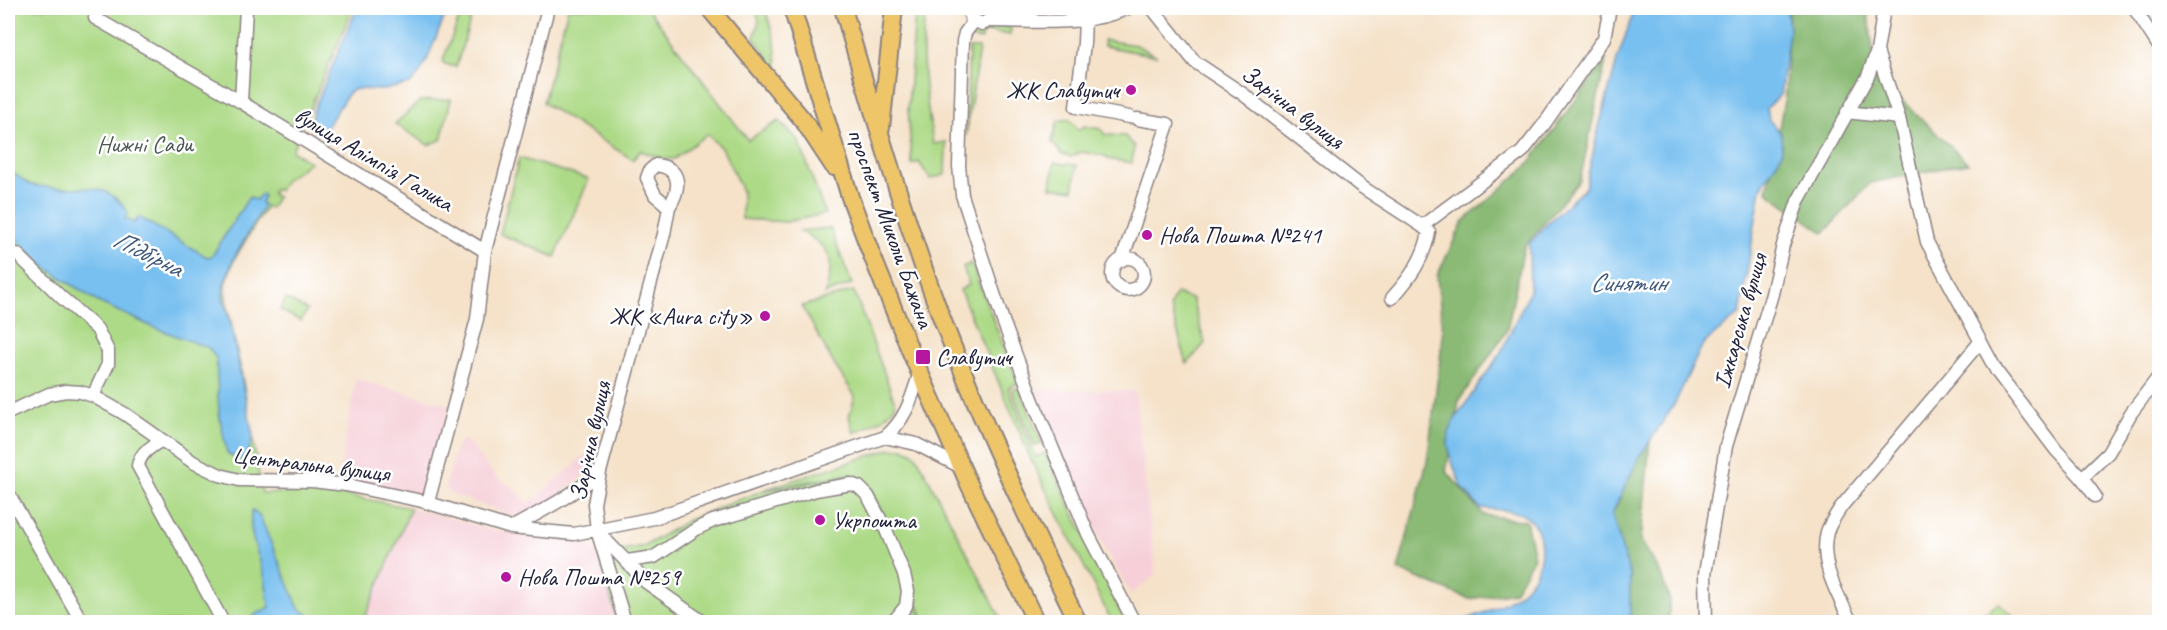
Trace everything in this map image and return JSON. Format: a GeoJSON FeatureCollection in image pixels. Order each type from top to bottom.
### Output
{"type":"FeatureCollection","features":[{"type":"Feature","properties":{"kind":"highway"},"geometry":{"type":"LineString","coordinates":[[709,8],[803,120],[825,151],[850,197]]}},
{"type":"Feature","properties":{"kind":"highway","name":"проспект Миколи Бажана"},"geometry":{"type":"LineString","coordinates":[[792,8],[850,197],[920,372],[961,466],[1036,622]]}},
{"type":"Feature","properties":{"kind":"highway","name":"проспект Миколи Бажана"},"geometry":{"type":"LineString","coordinates":[[843,8],[900,201],[940,312],[1020,505],[1078,622]]}},
{"type":"Feature","properties":{"kind":"highway"},"geometry":{"type":"LineString","coordinates":[[880,138],[894,8]]}},
{"type":"Feature","properties":{"kind":"street","name":"вулиця Алімпія Галика"},"geometry":{"type":"LineString","coordinates":[[102,8],[95,18],[242,102],[485,251]]}},
{"type":"Feature","properties":{"kind":"street"},"geometry":{"type":"LineString","coordinates":[[242,102],[246,8]]}},
{"type":"Feature","properties":{"kind":"street"},"geometry":{"type":"LineString","coordinates":[[428,502],[477,319],[485,251],[548,8]]}},
{"type":"Feature","properties":{"kind":"street"},"geometry":{"type":"LineString","coordinates":[[968,8],[969,15],[974,21],[982,24],[990,21],[1085,19],[1128,8]]}},
{"type":"Feature","properties":{"kind":"street"},"geometry":{"type":"LineString","coordinates":[[990,21],[996,8]]}},
{"type":"Feature","properties":{"kind":"street"},"geometry":{"type":"LineString","coordinates":[[1019,8],[1035,21]]}},
{"type":"Feature","properties":{"kind":"street","name":"Зарічна вулиця"},"geometry":{"type":"LineString","coordinates":[[1152,8],[1195,62],[1243,94],[1362,187],[1422,226]]}},
{"type":"Feature","properties":{"kind":"street"},"geometry":{"type":"LineString","coordinates":[[1392,298],[1413,274],[1426,250],[1429,232],[1422,226],[1522,152],[1604,38],[1610,8]]}},
{"type":"Feature","properties":{"kind":"street"},"geometry":{"type":"LineString","coordinates":[[1878,8],[1880,22]]}},
{"type":"Feature","properties":{"kind":"street","name":"Іжкарська вулиця"},"geometry":{"type":"LineString","coordinates":[[1706,622],[1705,574],[1726,446],[1772,294],[1783,245],[1798,201],[1868,76],[1877,51],[1884,8]]}},
{"type":"Feature","properties":{"kind":"street"},"geometry":{"type":"LineString","coordinates":[[2134,8],[2160,48]]}},
{"type":"Feature","properties":{"kind":"street"},"geometry":{"type":"LineString","coordinates":[[1085,19],[1076,107],[1168,124],[1122,260]]}},
{"type":"Feature","properties":{"kind":"street"},"geometry":{"type":"LineString","coordinates":[[974,21],[965,33],[963,41],[959,166],[963,195],[1002,318],[1033,401],[1088,534],[1134,622]]}},
{"type":"Feature","properties":{"kind":"street","name":"Іжкарська вулиця"},"geometry":{"type":"LineString","coordinates":[[1877,51],[1899,118],[1927,242],[1997,372],[2056,450],[2095,496]]}},
{"type":"Feature","properties":{"kind":"street"},"geometry":{"type":"LineString","coordinates":[[1847,112],[1899,118]]}},
{"type":"Feature","properties":{"kind":"street","name":"Зарічна вулиця"},"geometry":{"type":"LineString","coordinates":[[669,207],[664,234],[600,472],[594,504],[597,530],[654,518],[885,437],[896,428],[905,415],[920,372]]}},
{"type":"Feature","properties":{"kind":"street"},"geometry":{"type":"LineString","coordinates":[[17,254],[97,329],[108,351],[108,364],[93,396]]}},
{"type":"Feature","properties":{"kind":"street"},"geometry":{"type":"LineString","coordinates":[[1851,622],[1830,576],[1824,552],[1828,530],[1841,507],[1980,342]]}},
{"type":"Feature","properties":{"kind":"street"},"geometry":{"type":"LineString","coordinates":[[2082,478],[2108,453],[2131,412],[2160,375]]}},
{"type":"Feature","properties":{"kind":"street","name":"Центральна вулиця"},"geometry":{"type":"LineString","coordinates":[[8,413],[49,394],[66,391],[81,392],[125,414],[160,441],[193,462],[220,475],[239,480],[312,481],[345,485],[428,502],[511,528],[574,534],[597,530]]}},
{"type":"Feature","properties":{"kind":"street"},"geometry":{"type":"LineString","coordinates":[[885,437],[916,444],[961,466]]}},
{"type":"Feature","properties":{"kind":"street"},"geometry":{"type":"LineString","coordinates":[[160,441],[143,454],[138,466],[223,622]]}},
{"type":"Feature","properties":{"kind":"street"},"geometry":{"type":"LineString","coordinates":[[511,528],[560,501],[600,472]]}},
{"type":"Feature","properties":{"kind":"street"},"geometry":{"type":"LineString","coordinates":[[627,561],[654,556],[713,521],[816,490],[850,484],[859,487],[868,496],[886,530],[904,574],[908,591],[906,606],[892,622]]}},
{"type":"Feature","properties":{"kind":"street"},"geometry":{"type":"LineString","coordinates":[[8,493],[82,622]]}},
{"type":"Feature","properties":{"kind":"street"},"geometry":{"type":"LineString","coordinates":[[597,530],[653,588],[703,622]]}},
{"type":"Feature","properties":{"kind":"street"},"geometry":{"type":"LineString","coordinates":[[597,530],[625,622]]}},
{"type":"Feature","properties":{"kind":"shaded area"},"geometry":{"type":"Polygon","coordinates":[[[356,379],[450,405],[427,491],[421,495],[338,481],[356,379]]]}},
{"type":"Feature","properties":{"kind":"shaded area"},"geometry":{"type":"Polygon","coordinates":[[[1036,390],[1135,391],[1156,575],[1131,594],[1092,525],[1036,390]]]}},
{"type":"Feature","properties":{"kind":"shaded area"},"geometry":{"type":"Polygon","coordinates":[[[465,439],[497,478],[512,487],[528,504],[594,448],[600,456],[589,471],[539,511],[516,517],[451,494],[445,488],[457,445],[465,439]]]}},
{"type":"Feature","properties":{"kind":"shaded area"},"geometry":{"type":"Polygon","coordinates":[[[411,508],[494,530],[530,537],[581,541],[588,544],[598,554],[618,622],[363,622],[411,508]]]}},
{"type":"Feature","properties":{"kind":"green space","name":"Нижні Сади"},"geometry":{"type":"Polygon","coordinates":[[[8,8],[353,8],[292,151],[310,162],[285,180],[279,191],[275,189],[272,194],[277,197],[271,208],[266,207],[235,258],[225,284],[262,493],[329,492],[411,508],[363,622],[8,622],[8,8]]]}},
{"type":"Feature","properties":{"kind":"green space"},"geometry":{"type":"Polygon","coordinates":[[[463,8],[474,8],[456,67],[442,63],[463,8]]]}},
{"type":"Feature","properties":{"kind":"green space"},"geometry":{"type":"Polygon","coordinates":[[[568,8],[647,8],[748,140],[779,121],[799,141],[825,214],[786,222],[742,219],[742,191],[723,150],[707,134],[674,159],[664,159],[640,151],[633,160],[543,103],[568,8]]]}},
{"type":"Feature","properties":{"kind":"green space"},"geometry":{"type":"Polygon","coordinates":[[[756,8],[765,8],[775,42],[778,76],[754,38],[759,21],[756,8]]]}},
{"type":"Feature","properties":{"kind":"green space"},"geometry":{"type":"Polygon","coordinates":[[[919,8],[945,8],[926,12],[924,27],[924,78],[933,144],[946,142],[945,175],[930,179],[919,162],[912,165],[908,108],[915,16],[919,8]]]}},
{"type":"Feature","properties":{"kind":"green space"},"geometry":{"type":"Polygon","coordinates":[[[1789,8],[1867,8],[1877,77],[1968,163],[1870,183],[1824,233],[1767,192],[1785,96],[1789,8]]]}},
{"type":"Feature","properties":{"kind":"green space"},"geometry":{"type":"Polygon","coordinates":[[[1011,27],[1010,35],[991,32],[982,34],[981,40],[970,38],[974,30],[1011,27]]]}},
{"type":"Feature","properties":{"kind":"green space"},"geometry":{"type":"Polygon","coordinates":[[[1103,40],[1136,45],[1157,56],[1104,46],[1103,40]]]}},
{"type":"Feature","properties":{"kind":"green space"},"geometry":{"type":"Polygon","coordinates":[[[969,48],[979,48],[966,136],[969,48]]]}},
{"type":"Feature","properties":{"kind":"green space"},"geometry":{"type":"Polygon","coordinates":[[[1606,59],[1580,180],[1524,247],[1507,330],[1459,401],[1446,471],[1484,515],[1526,521],[1534,557],[1514,592],[1469,599],[1398,570],[1427,462],[1443,335],[1437,276],[1463,222],[1527,166],[1606,59]]]}},
{"type":"Feature","properties":{"kind":"green space"},"geometry":{"type":"Polygon","coordinates":[[[451,99],[441,140],[428,145],[395,124],[420,101],[451,99]]]}},
{"type":"Feature","properties":{"kind":"green space"},"geometry":{"type":"Polygon","coordinates":[[[1069,119],[1079,130],[1084,126],[1101,129],[1105,135],[1125,136],[1134,146],[1132,163],[1081,152],[1071,157],[1062,154],[1052,142],[1058,121],[1069,119]]]}},
{"type":"Feature","properties":{"kind":"green space"},"geometry":{"type":"Polygon","coordinates":[[[519,158],[589,179],[555,257],[500,234],[519,158]]]}},
{"type":"Feature","properties":{"kind":"green space"},"geometry":{"type":"Polygon","coordinates":[[[1054,163],[1077,165],[1073,190],[1051,187],[1054,163]]]}},
{"type":"Feature","properties":{"kind":"green space"},"geometry":{"type":"Polygon","coordinates":[[[830,228],[852,284],[825,294],[830,272],[829,256],[819,243],[800,231],[830,228]]]}},
{"type":"Feature","properties":{"kind":"green space"},"geometry":{"type":"Polygon","coordinates":[[[971,263],[1018,383],[1008,388],[1036,457],[1045,453],[1126,622],[1112,622],[1032,462],[960,290],[969,285],[963,267],[971,263]]]}},
{"type":"Feature","properties":{"kind":"green space"},"geometry":{"type":"Polygon","coordinates":[[[854,291],[896,405],[883,419],[854,433],[849,417],[855,396],[834,364],[802,306],[854,291]]]}},
{"type":"Feature","properties":{"kind":"green space"},"geometry":{"type":"Polygon","coordinates":[[[1176,294],[1192,299],[1205,343],[1187,364],[1170,306],[1176,294]]]}},
{"type":"Feature","properties":{"kind":"green space"},"geometry":{"type":"Polygon","coordinates":[[[286,299],[307,310],[301,321],[280,310],[286,299]]]}},
{"type":"Feature","properties":{"kind":"green space"},"geometry":{"type":"Polygon","coordinates":[[[1019,387],[1042,443],[1035,446],[1012,390],[1019,387]]]}},
{"type":"Feature","properties":{"kind":"green space"},"geometry":{"type":"Polygon","coordinates":[[[1650,441],[1641,541],[1660,572],[1670,601],[1668,622],[1630,622],[1630,576],[1612,514],[1639,457],[1650,441]]]}},
{"type":"Feature","properties":{"kind":"green space"},"geometry":{"type":"Polygon","coordinates":[[[903,448],[917,457],[1003,622],[925,622],[873,491],[850,474],[763,490],[890,449],[903,448]]]}},
{"type":"Feature","properties":{"kind":"green space"},"geometry":{"type":"Polygon","coordinates":[[[849,476],[872,492],[923,622],[618,622],[598,554],[645,546],[690,519],[762,491],[849,476]]]}},
{"type":"Feature","properties":{"kind":"green space"},"geometry":{"type":"Polygon","coordinates":[[[1999,603],[2020,622],[1973,622],[1999,603]]]}},
{"type":"Feature","properties":{"kind":"water"},"geometry":{"type":"Polygon","coordinates":[[[357,8],[448,8],[427,60],[410,84],[383,90],[356,89],[349,92],[326,128],[311,126],[313,111],[357,8]]]}},
{"type":"Feature","properties":{"kind":"water","name":"Синятин"},"geometry":{"type":"Polygon","coordinates":[[[1635,8],[1787,8],[1789,32],[1780,95],[1767,108],[1769,120],[1781,133],[1782,153],[1761,188],[1740,314],[1703,344],[1674,405],[1639,457],[1612,514],[1630,576],[1630,622],[1459,622],[1501,605],[1525,588],[1534,577],[1541,547],[1537,529],[1529,519],[1516,512],[1480,508],[1461,486],[1451,459],[1448,444],[1449,433],[1455,419],[1500,354],[1530,291],[1529,244],[1585,188],[1618,57],[1635,8]]]}},
{"type":"Feature","properties":{"kind":"water","name":"Підбірна"},"geometry":{"type":"Polygon","coordinates":[[[8,169],[31,185],[101,190],[119,201],[128,212],[125,218],[134,223],[139,217],[207,257],[212,256],[249,197],[256,200],[261,194],[264,195],[261,203],[264,205],[234,258],[224,284],[223,297],[253,436],[247,457],[239,460],[227,453],[219,413],[216,358],[209,348],[153,327],[98,302],[45,267],[8,231],[8,169]]]}},
{"type":"Feature","properties":{"kind":"water"},"geometry":{"type":"Polygon","coordinates":[[[252,510],[260,517],[299,609],[320,622],[282,622],[277,618],[249,622],[253,616],[270,607],[251,528],[252,510]]]}},
{"type":"Feature","properties":{"kind":"place","name":"ЖК Славутич"},"geometry":{"type":"Point","coordinates":[1131,90]}},
{"type":"Feature","properties":{"kind":"place","name":"Нова Пошта №241"},"geometry":{"type":"Point","coordinates":[1147,235]}},
{"type":"Feature","properties":{"kind":"place","name":"ЖК «Aura city»"},"geometry":{"type":"Point","coordinates":[765,316]}},
{"type":"Feature","properties":{"kind":"place","name":"Славутич"},"geometry":{"type":"Point","coordinates":[923,357]}},
{"type":"Feature","properties":{"kind":"place","name":"Укрпошта"},"geometry":{"type":"Point","coordinates":[820,520]}},
{"type":"Feature","properties":{"kind":"place","name":"Нова Пошта №259"},"geometry":{"type":"Point","coordinates":[506,577]}}]}
